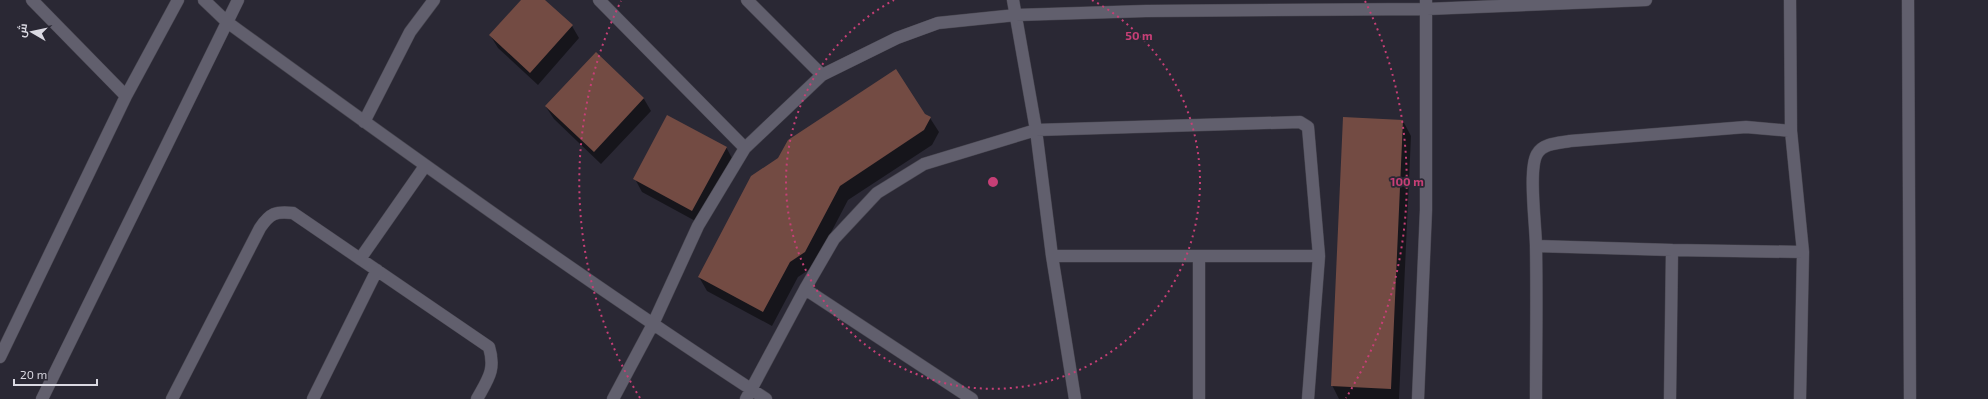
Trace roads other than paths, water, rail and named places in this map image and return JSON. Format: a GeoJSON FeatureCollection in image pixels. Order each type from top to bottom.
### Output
{"type":"FeatureCollection","features":[{"type":"Feature","properties":{"kind":"street"},"geometry":{"type":"LineString","coordinates":[[32,0],[126,96]]}},
{"type":"Feature","properties":{"kind":"street"},"geometry":{"type":"LineString","coordinates":[[0,357],[126,96],[178,0]]}},
{"type":"Feature","properties":{"kind":"street"},"geometry":{"type":"LineString","coordinates":[[204,0],[227,22],[425,166],[653,324],[749,394],[766,399]]}},
{"type":"Feature","properties":{"kind":"street"},"geometry":{"type":"LineString","coordinates":[[42,399],[238,0]]}},
{"type":"Feature","properties":{"kind":"street"},"geometry":{"type":"LineString","coordinates":[[364,122],[410,32],[434,0]]}},
{"type":"Feature","properties":{"kind":"street"},"geometry":{"type":"LineString","coordinates":[[599,0],[745,148]]}},
{"type":"Feature","properties":{"kind":"street"},"geometry":{"type":"LineString","coordinates":[[747,0],[822,75]]}},
{"type":"Feature","properties":{"kind":"street"},"geometry":{"type":"LineString","coordinates":[[1013,0],[1036,130],[1052,256],[1075,399]]}},
{"type":"Feature","properties":{"kind":"street"},"geometry":{"type":"LineString","coordinates":[[613,399],[653,324],[698,226],[745,148],[822,75],[897,38],[938,23],[1016,15],[1206,5],[1427,5],[1646,0]]}},
{"type":"Feature","properties":{"kind":"street"},"geometry":{"type":"LineString","coordinates":[[1790,0],[1791,131],[1804,252],[1800,399]]}},
{"type":"Feature","properties":{"kind":"street"},"geometry":{"type":"LineString","coordinates":[[1908,0],[1910,399]]}},
{"type":"Feature","properties":{"kind":"street"},"geometry":{"type":"LineString","coordinates":[[1418,399],[1426,210],[1427,5]]}},
{"type":"Feature","properties":{"kind":"street"},"geometry":{"type":"LineString","coordinates":[[749,394],[805,289],[834,239],[877,193],[924,164],[1036,130],[1304,124],[1308,127],[1319,256],[1308,399]]}},
{"type":"Feature","properties":{"kind":"street"},"geometry":{"type":"LineString","coordinates":[[1536,399],[1536,246],[1534,163],[1540,149],[1550,144],[1570,141],[1746,127],[1791,131]]}},
{"type":"Feature","properties":{"kind":"street"},"geometry":{"type":"LineString","coordinates":[[360,259],[425,166]]}},
{"type":"Feature","properties":{"kind":"street"},"geometry":{"type":"LineString","coordinates":[[172,399],[267,218],[279,212],[293,213],[489,347],[493,360],[489,377],[477,399]]}},
{"type":"Feature","properties":{"kind":"street"},"geometry":{"type":"LineString","coordinates":[[1536,246],[1804,252]]}},
{"type":"Feature","properties":{"kind":"street"},"geometry":{"type":"LineString","coordinates":[[1670,399],[1672,250]]}},
{"type":"Feature","properties":{"kind":"street"},"geometry":{"type":"LineString","coordinates":[[1052,256],[1319,256]]}},
{"type":"Feature","properties":{"kind":"street"},"geometry":{"type":"LineString","coordinates":[[1199,256],[1199,399]]}},
{"type":"Feature","properties":{"kind":"street"},"geometry":{"type":"LineString","coordinates":[[313,399],[377,270]]}},
{"type":"Feature","properties":{"kind":"street"},"geometry":{"type":"LineString","coordinates":[[805,289],[972,399]]}}]}
